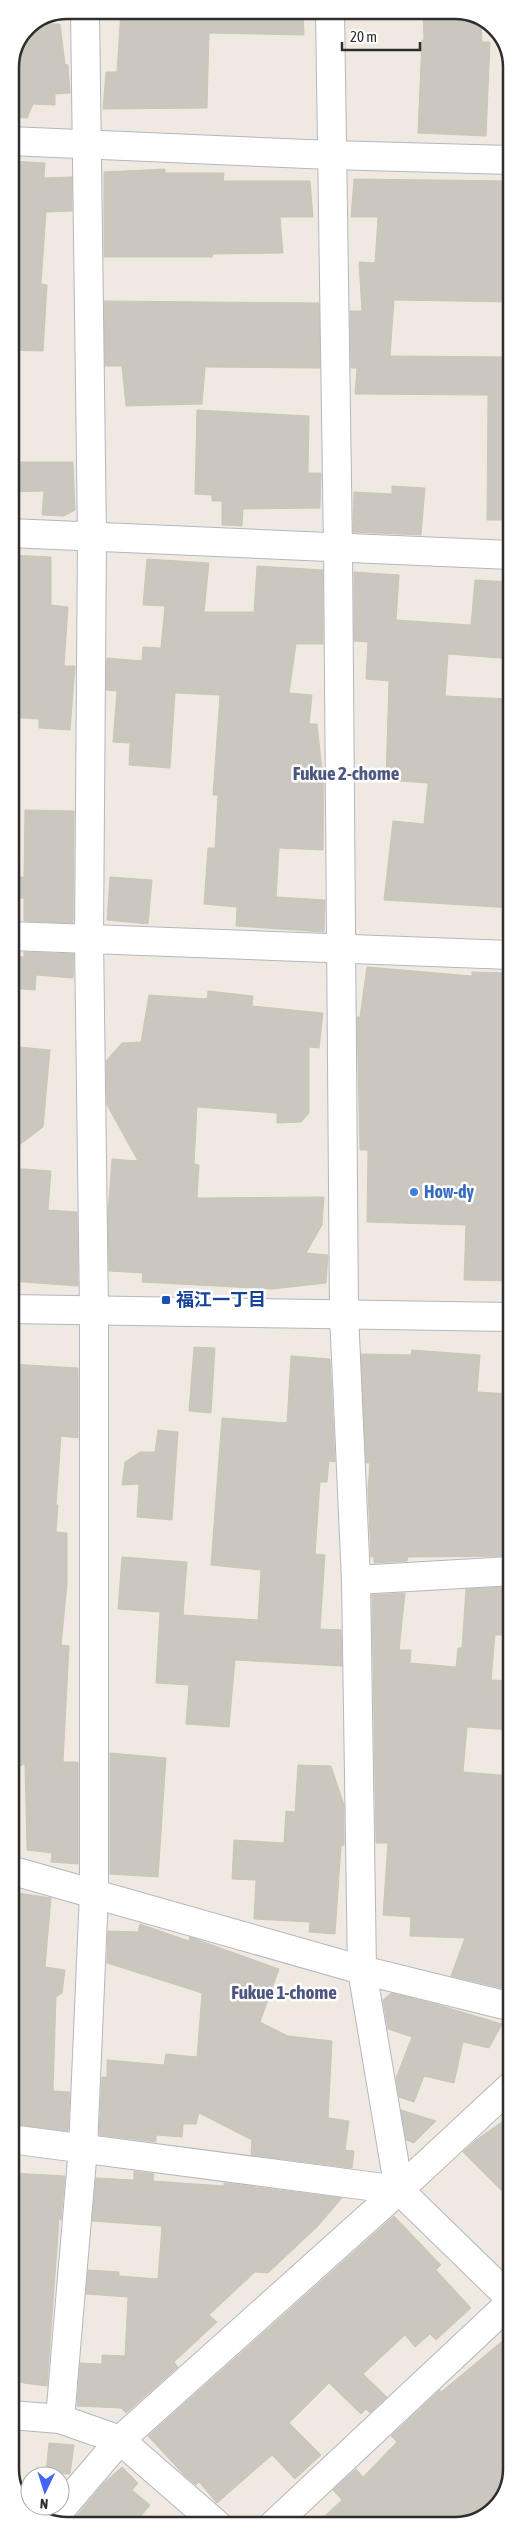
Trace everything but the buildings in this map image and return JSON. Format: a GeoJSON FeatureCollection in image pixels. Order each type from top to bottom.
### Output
{"type":"FeatureCollection","features":[{"type":"Feature","properties":{"kind":"street"},"geometry":{"type":"LineString","coordinates":[[60,2419],[83,2148],[94,1893],[94,1311],[89,938],[92,538],[84,19]]}},
{"type":"Feature","properties":{"kind":"street"},"geometry":{"type":"LineString","coordinates":[[330,19],[338,549],[344,1314],[356,1580],[362,1970],[399,2190],[503,2291]]}},
{"type":"Feature","properties":{"kind":"street"},"geometry":{"type":"LineString","coordinates":[[19,141],[331,155],[503,160]]}},
{"type":"Feature","properties":{"kind":"street"},"geometry":{"type":"LineString","coordinates":[[19,534],[338,549],[503,554]]}},
{"type":"Feature","properties":{"kind":"street"},"geometry":{"type":"LineString","coordinates":[[19,936],[503,955]]}},
{"type":"Feature","properties":{"kind":"street"},"geometry":{"type":"LineString","coordinates":[[19,1309],[503,1318]]}},
{"type":"Feature","properties":{"kind":"street"},"geometry":{"type":"LineString","coordinates":[[356,1580],[503,1572]]}},
{"type":"Feature","properties":{"kind":"street"},"geometry":{"type":"LineString","coordinates":[[19,1872],[362,1970],[503,2005]]}},
{"type":"Feature","properties":{"kind":"street"},"geometry":{"type":"LineString","coordinates":[[55,2516],[120,2440],[399,2190],[503,2093]]}},
{"type":"Feature","properties":{"kind":"street"},"geometry":{"type":"LineString","coordinates":[[19,2140],[399,2190]]}},
{"type":"Feature","properties":{"kind":"street"},"geometry":{"type":"LineString","coordinates":[[282,2517],[503,2308]]}},
{"type":"Feature","properties":{"kind":"street"},"geometry":{"type":"LineString","coordinates":[[19,2416],[60,2419],[120,2440],[209,2517]]}},
{"type":"Feature","properties":{"kind":"place","name":"How-dy"},"geometry":{"type":"Point","coordinates":[414,1192]}},
{"type":"Feature","properties":{"kind":"place","name":"福江一丁目"},"geometry":{"type":"Point","coordinates":[166,1300]}},
{"type":"Feature","properties":{"kind":"district","name":"Fukue 2-chome"},"geometry":{"type":"Point","coordinates":[346,773]}},
{"type":"Feature","properties":{"kind":"district","name":"Fukue 1-chome"},"geometry":{"type":"Point","coordinates":[284,1992]}}]}
